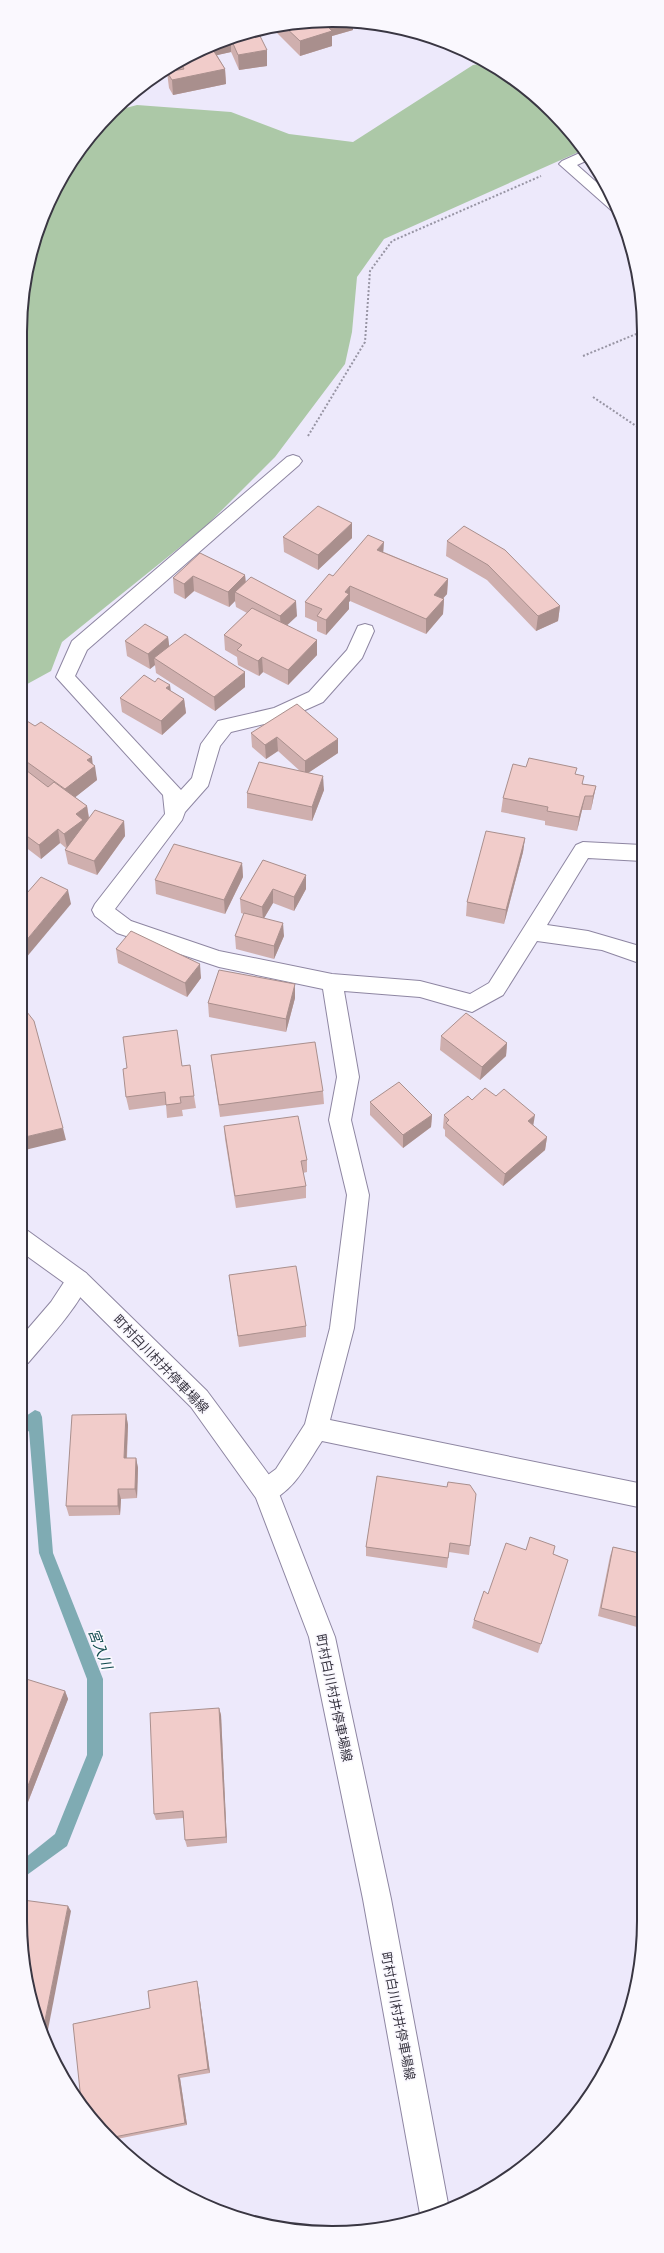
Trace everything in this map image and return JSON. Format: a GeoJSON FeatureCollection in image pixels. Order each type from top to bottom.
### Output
{"type":"FeatureCollection","features":[{"type":"Feature","properties":{"kind":"street"},"geometry":{"type":"LineString","coordinates":[[582,157],[567,164],[607,200]]}},
{"type":"Feature","properties":{"kind":"street"},"geometry":{"type":"LineString","coordinates":[[293,461],[78,646],[64,678],[173,792],[175,816],[102,910],[124,927],[219,958],[332,982],[420,989],[472,1003],[496,990],[583,850],[637,853]]}},
{"type":"Feature","properties":{"kind":"street"},"geometry":{"type":"LineString","coordinates":[[174,811],[201,781],[211,744],[225,726],[278,714],[316,697],[355,653],[365,631]]}},
{"type":"Feature","properties":{"kind":"street"},"geometry":{"type":"LineString","coordinates":[[532,932],[574,935],[630,950],[637,954]]}},
{"type":"Feature","properties":{"kind":"street"},"geometry":{"type":"LineString","coordinates":[[266,1491],[285,1477],[316,1428],[342,1328],[358,1195],[340,1120],[348,1077],[332,982]]}},
{"type":"Feature","properties":{"kind":"street","name":"町村白川村井停車場線"},"geometry":{"type":"LineString","coordinates":[[27,1243],[78,1280],[199,1399],[266,1491],[322,1637],[376,1899],[434,2209]]}},
{"type":"Feature","properties":{"kind":"street"},"geometry":{"type":"LineString","coordinates":[[27,1347],[59,1309],[78,1280]]}},
{"type":"Feature","properties":{"kind":"street"},"geometry":{"type":"LineString","coordinates":[[316,1428],[637,1495]]}},
{"type":"Feature","properties":{"kind":"path"},"geometry":{"type":"LineString","coordinates":[[293,461],[365,342],[370,271],[392,241],[567,164]]}},
{"type":"Feature","properties":{"kind":"path"},"geometry":{"type":"LineString","coordinates":[[583,356],[637,334]]}},
{"type":"Feature","properties":{"kind":"path"},"geometry":{"type":"LineString","coordinates":[[593,397],[637,427]]}},
{"type":"Feature","properties":{"kind":"green space"},"geometry":{"type":"Polygon","coordinates":[[[478,64],[518,90],[548,116],[578,152],[384,239],[357,277],[352,332],[345,364],[275,457],[205,527],[62,642],[51,671],[27,684],[27,332],[30,292],[37,253],[50,215],[68,179],[90,146],[116,116],[125,108],[137,105],[231,112],[289,134],[353,142],[473,65],[478,64]]]}},
{"type":"Feature","properties":{"kind":"building"},"geometry":{"type":"Polygon","coordinates":[[[328,27],[332,31],[300,41],[289,30],[328,27]]]}},
{"type":"Feature","properties":{"kind":"building"},"geometry":{"type":"Polygon","coordinates":[[[260,36],[267,50],[238,55],[233,43],[260,36]]]}},
{"type":"Feature","properties":{"kind":"building"},"geometry":{"type":"Polygon","coordinates":[[[214,51],[225,69],[172,80],[169,75],[176,70],[184,69],[183,66],[214,51]]]}},
{"type":"Feature","properties":{"kind":"building"},"geometry":{"type":"Polygon","coordinates":[[[318,506],[352,523],[318,555],[283,537],[318,506]]]}},
{"type":"Feature","properties":{"kind":"building"},"geometry":{"type":"Polygon","coordinates":[[[464,526],[505,550],[560,606],[538,616],[488,565],[447,541],[464,526]]]}},
{"type":"Feature","properties":{"kind":"building"},"geometry":{"type":"Polygon","coordinates":[[[368,535],[384,542],[377,550],[448,579],[434,595],[444,599],[426,619],[350,586],[345,592],[349,594],[326,620],[317,616],[322,609],[305,602],[329,574],[333,576],[368,535]]]}},
{"type":"Feature","properties":{"kind":"building"},"geometry":{"type":"Polygon","coordinates":[[[200,553],[245,575],[228,592],[193,576],[184,584],[173,578],[200,553]]]}},
{"type":"Feature","properties":{"kind":"building"},"geometry":{"type":"Polygon","coordinates":[[[251,577],[296,601],[280,616],[235,592],[251,577]]]}},
{"type":"Feature","properties":{"kind":"building"},"geometry":{"type":"Polygon","coordinates":[[[252,608],[317,640],[288,670],[262,657],[258,661],[237,650],[242,645],[224,635],[252,608]]]}},
{"type":"Feature","properties":{"kind":"building"},"geometry":{"type":"Polygon","coordinates":[[[145,624],[168,637],[148,654],[125,641],[145,624]]]}},
{"type":"Feature","properties":{"kind":"building"},"geometry":{"type":"Polygon","coordinates":[[[185,634],[245,672],[214,697],[154,658],[185,634]]]}},
{"type":"Feature","properties":{"kind":"building"},"geometry":{"type":"Polygon","coordinates":[[[144,675],[155,682],[158,678],[170,685],[166,688],[184,699],[161,721],[120,698],[144,675]]]}},
{"type":"Feature","properties":{"kind":"building"},"geometry":{"type":"Polygon","coordinates":[[[297,704],[338,739],[305,761],[277,737],[265,745],[251,733],[297,704]]]}},
{"type":"Feature","properties":{"kind":"building"},"geometry":{"type":"Polygon","coordinates":[[[27,721],[35,726],[41,722],[92,757],[87,760],[95,766],[65,789],[27,762],[27,721]]]}},
{"type":"Feature","properties":{"kind":"building"},"geometry":{"type":"Polygon","coordinates":[[[529,758],[577,768],[575,774],[584,776],[582,784],[596,786],[593,796],[585,796],[579,817],[547,811],[548,807],[503,798],[513,764],[526,767],[529,758]]]}},
{"type":"Feature","properties":{"kind":"building"},"geometry":{"type":"Polygon","coordinates":[[[259,762],[323,776],[312,807],[247,793],[259,762]]]}},
{"type":"Feature","properties":{"kind":"building"},"geometry":{"type":"Polygon","coordinates":[[[27,771],[48,787],[54,782],[87,806],[76,814],[83,820],[64,834],[58,829],[39,845],[27,836],[27,771]]]}},
{"type":"Feature","properties":{"kind":"building"},"geometry":{"type":"Polygon","coordinates":[[[95,810],[124,821],[94,861],[65,850],[95,810]]]}},
{"type":"Feature","properties":{"kind":"building"},"geometry":{"type":"Polygon","coordinates":[[[486,831],[525,838],[506,910],[467,902],[486,831]]]}},
{"type":"Feature","properties":{"kind":"building"},"geometry":{"type":"Polygon","coordinates":[[[174,844],[242,863],[224,900],[155,880],[174,844]]]}},
{"type":"Feature","properties":{"kind":"building"},"geometry":{"type":"Polygon","coordinates":[[[263,860],[306,875],[294,897],[273,889],[262,907],[240,899],[263,860]]]}},
{"type":"Feature","properties":{"kind":"building"},"geometry":{"type":"Polygon","coordinates":[[[41,877],[68,890],[27,940],[27,893],[41,877]]]}},
{"type":"Feature","properties":{"kind":"building"},"geometry":{"type":"Polygon","coordinates":[[[244,913],[283,923],[274,946],[235,936],[244,913]]]}},
{"type":"Feature","properties":{"kind":"building"},"geometry":{"type":"Polygon","coordinates":[[[131,931],[200,964],[185,983],[116,949],[131,931]]]}},
{"type":"Feature","properties":{"kind":"building"},"geometry":{"type":"Polygon","coordinates":[[[219,970],[295,984],[286,1019],[208,1003],[219,970]]]}},
{"type":"Feature","properties":{"kind":"building"},"geometry":{"type":"Polygon","coordinates":[[[27,1012],[34,1021],[63,1128],[27,1137],[27,1012]]]}},
{"type":"Feature","properties":{"kind":"building"},"geometry":{"type":"Polygon","coordinates":[[[466,1013],[507,1043],[482,1067],[441,1036],[466,1013]]]}},
{"type":"Feature","properties":{"kind":"building"},"geometry":{"type":"Polygon","coordinates":[[[177,1030],[182,1066],[190,1065],[194,1096],[180,1097],[181,1103],[166,1105],[165,1092],[126,1097],[123,1069],[127,1068],[123,1037],[177,1030]]]}},
{"type":"Feature","properties":{"kind":"building"},"geometry":{"type":"Polygon","coordinates":[[[315,1042],[323,1091],[219,1105],[211,1055],[315,1042]]]}},
{"type":"Feature","properties":{"kind":"building"},"geometry":{"type":"Polygon","coordinates":[[[399,1082],[432,1115],[403,1135],[370,1102],[399,1082]]]}},
{"type":"Feature","properties":{"kind":"building"},"geometry":{"type":"Polygon","coordinates":[[[485,1088],[496,1096],[504,1089],[535,1115],[528,1121],[547,1137],[505,1174],[446,1123],[449,1120],[444,1115],[468,1096],[472,1100],[485,1088]]]}},
{"type":"Feature","properties":{"kind":"building"},"geometry":{"type":"Polygon","coordinates":[[[298,1116],[307,1160],[301,1161],[306,1186],[235,1196],[224,1126],[298,1116]]]}},
{"type":"Feature","properties":{"kind":"building"},"geometry":{"type":"Polygon","coordinates":[[[296,1266],[306,1326],[238,1336],[229,1275],[296,1266]]]}},
{"type":"Feature","properties":{"kind":"building"},"geometry":{"type":"Polygon","coordinates":[[[126,1414],[124,1458],[136,1458],[135,1489],[118,1489],[118,1506],[66,1506],[72,1415],[126,1414]]]}},
{"type":"Feature","properties":{"kind":"building"},"geometry":{"type":"Polygon","coordinates":[[[377,1476],[447,1487],[448,1482],[470,1485],[476,1494],[470,1546],[450,1543],[448,1558],[366,1547],[377,1476]]]}},
{"type":"Feature","properties":{"kind":"building"},"geometry":{"type":"Polygon","coordinates":[[[530,1537],[555,1546],[553,1554],[568,1560],[541,1644],[474,1620],[484,1591],[488,1594],[506,1543],[526,1550],[530,1537]]]}},
{"type":"Feature","properties":{"kind":"building"},"geometry":{"type":"Polygon","coordinates":[[[613,1547],[637,1553],[637,1617],[601,1608],[613,1547]]]}},
{"type":"Feature","properties":{"kind":"building"},"geometry":{"type":"Polygon","coordinates":[[[27,1679],[65,1691],[27,1788],[27,1679]]]}},
{"type":"Feature","properties":{"kind":"building"},"geometry":{"type":"Polygon","coordinates":[[[219,1708],[226,1837],[185,1840],[183,1811],[154,1814],[150,1713],[219,1708]]]}},
{"type":"Feature","properties":{"kind":"building"},"geometry":{"type":"Polygon","coordinates":[[[27,1901],[68,1906],[44,2023],[37,2000],[30,1961],[27,1901]]]}},
{"type":"Feature","properties":{"kind":"building"},"geometry":{"type":"Polygon","coordinates":[[[197,1981],[208,2069],[178,2075],[185,2123],[116,2137],[80,2093],[73,2024],[150,2008],[148,1991],[197,1981]]]}},
{"type":"Feature","properties":{"kind":"waterway","name":"宮入川"},"geometry":{"type":"LineString","coordinates":[[27,1423],[35,1417],[46,1553],[95,1679],[95,1755],[61,1840],[27,1867]]}}]}
